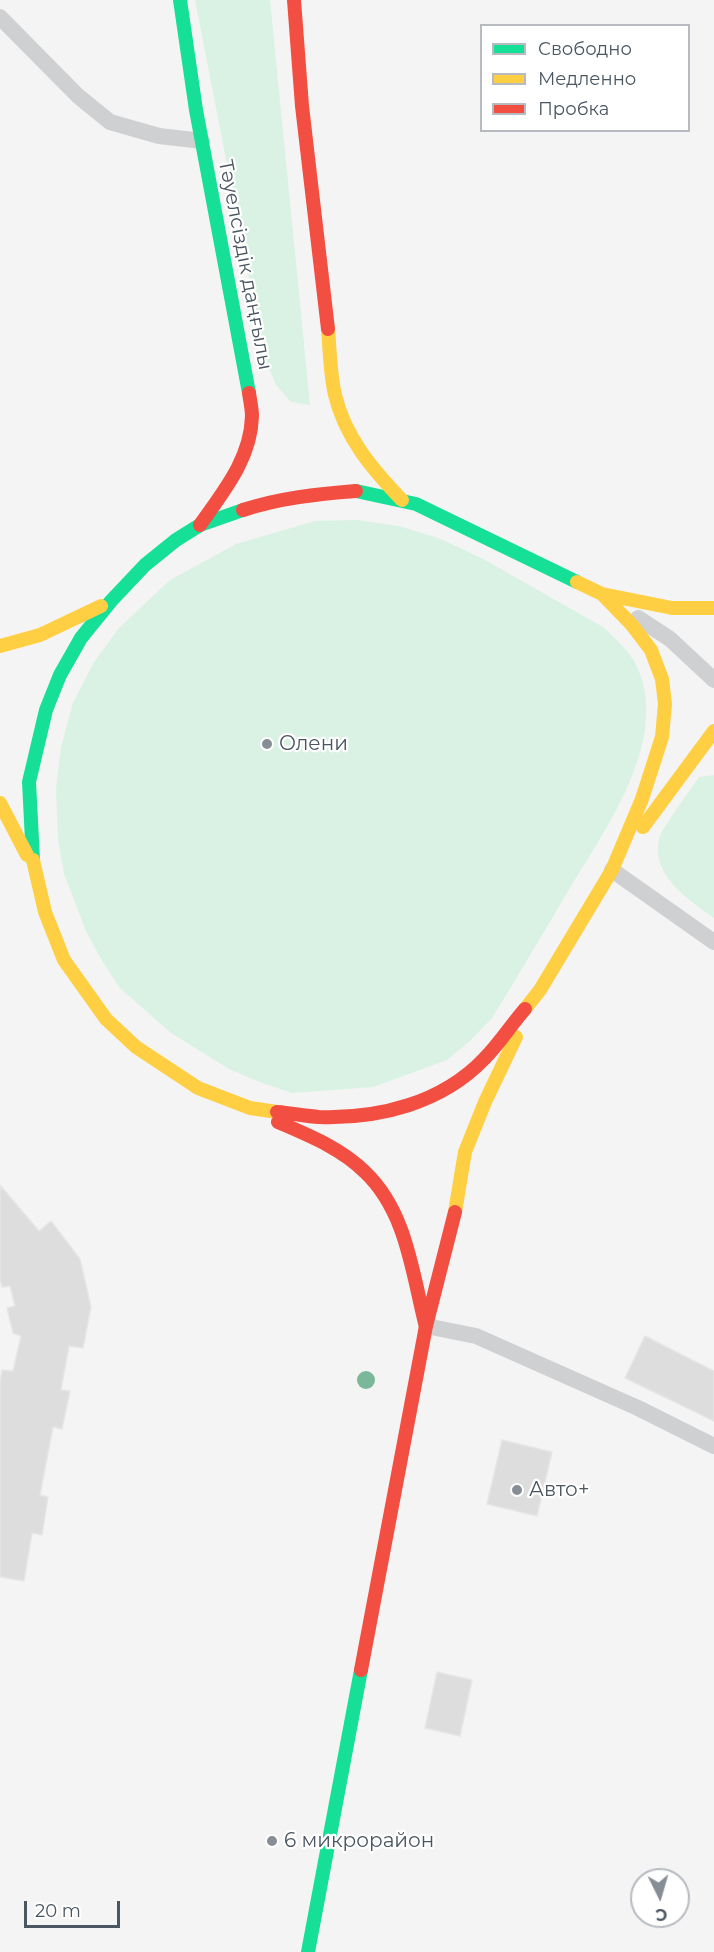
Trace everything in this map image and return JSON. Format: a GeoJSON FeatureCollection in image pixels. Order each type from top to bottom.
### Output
{"type":"FeatureCollection","features":[{"type":"Feature","properties":{"kind":"street","name":"Тәуелсіздік даңғылы"},"geometry":{"type":"LineString","coordinates":[[180,0],[202,141],[246,364],[252,416],[247,448],[233,478],[200,525]]}},
{"type":"Feature","properties":{"kind":"street"},"geometry":{"type":"LineString","coordinates":[[294,0],[302,106],[335,393],[343,421],[364,455],[381,480],[402,500]]}},
{"type":"Feature","properties":{"kind":"street"},"geometry":{"type":"LineString","coordinates":[[426,1326],[408,1250],[396,1215],[366,1172],[315,1137],[198,1088],[136,1047],[106,1019],[64,960],[45,912],[33,867],[29,782],[46,710],[60,675],[81,638],[111,601],[146,565],[176,540],[200,525],[262,504],[303,495],[356,491],[402,500],[416,504],[602,594],[661,606],[699,610],[714,608]]}},
{"type":"Feature","properties":{"kind":"street"},"geometry":{"type":"LineString","coordinates":[[602,594],[632,625],[651,650],[662,679],[665,704],[662,737],[654,764],[612,870]]}},
{"type":"Feature","properties":{"kind":"street"},"geometry":{"type":"LineString","coordinates":[[0,646],[21,642],[55,630],[111,601]]}},
{"type":"Feature","properties":{"kind":"street"},"geometry":{"type":"LineString","coordinates":[[308,1952],[426,1326],[457,1206],[465,1152],[490,1091],[540,990],[612,870],[714,731]]}},
{"type":"Feature","properties":{"kind":"street"},"geometry":{"type":"LineString","coordinates":[[0,803],[33,867]]}},
{"type":"Feature","properties":{"kind":"street"},"geometry":{"type":"LineString","coordinates":[[250,1108],[318,1117],[352,1116],[388,1111],[425,1100],[456,1083],[484,1059],[540,990]]}},
{"type":"Feature","properties":{"kind":"lane"},"geometry":{"type":"LineString","coordinates":[[0,17],[78,96],[110,122],[159,136],[202,141]]}},
{"type":"Feature","properties":{"kind":"lane"},"geometry":{"type":"LineString","coordinates":[[602,594],[670,639],[714,680]]}},
{"type":"Feature","properties":{"kind":"lane"},"geometry":{"type":"LineString","coordinates":[[612,870],[714,942]]}},
{"type":"Feature","properties":{"kind":"lane"},"geometry":{"type":"LineString","coordinates":[[426,1326],[476,1336],[638,1408],[714,1446]]}},
{"type":"Feature","properties":{"kind":"green space"},"geometry":{"type":"Polygon","coordinates":[[[195,0],[270,0],[310,405],[291,402],[276,385],[265,359],[195,0]]]}},
{"type":"Feature","properties":{"kind":"green space"},"geometry":{"type":"Polygon","coordinates":[[[356,520],[399,526],[441,539],[485,560],[603,627],[624,647],[634,661],[644,689],[646,719],[641,749],[631,779],[617,809],[492,1018],[470,1041],[447,1060],[373,1087],[292,1093],[229,1069],[171,1033],[120,988],[86,931],[64,874],[58,839],[56,788],[61,747],[73,703],[94,662],[119,628],[170,580],[236,544],[315,521],[356,520]]]}},
{"type":"Feature","properties":{"kind":"green space"},"geometry":{"type":"Polygon","coordinates":[[[714,775],[714,918],[674,886],[666,876],[658,852],[661,834],[699,777],[714,775]]]}},
{"type":"Feature","properties":{"kind":"building"},"geometry":{"type":"Polygon","coordinates":[[[0,1185],[39,1231],[51,1221],[80,1259],[91,1307],[83,1348],[69,1346],[61,1390],[70,1391],[62,1429],[53,1427],[40,1495],[48,1497],[42,1535],[32,1533],[24,1581],[0,1577],[0,1383],[2,1370],[13,1371],[21,1336],[13,1333],[7,1308],[15,1306],[10,1286],[2,1287],[0,1280],[0,1185]]]}},
{"type":"Feature","properties":{"kind":"building"},"geometry":{"type":"Polygon","coordinates":[[[645,1336],[714,1371],[714,1421],[625,1378],[645,1336]]]}},
{"type":"Feature","properties":{"kind":"building","name":"Авто+"},"geometry":{"type":"Polygon","coordinates":[[[502,1440],[552,1452],[537,1516],[487,1504],[502,1440]]]}},
{"type":"Feature","properties":{"kind":"building"},"geometry":{"type":"Polygon","coordinates":[[[437,1672],[472,1680],[460,1736],[425,1728],[437,1672]]]}},
{"type":"Feature","properties":{"kind":"traffic: fast"},"geometry":{"type":"LineString","coordinates":[[180,0],[196,110],[249,393]]}},
{"type":"Feature","properties":{"kind":"traffic: fast"},"geometry":{"type":"LineString","coordinates":[[356,491],[416,504],[577,582]]}},
{"type":"Feature","properties":{"kind":"traffic: fast"},"geometry":{"type":"LineString","coordinates":[[33,860],[29,782],[46,710],[60,675],[81,638],[111,601],[145,565],[176,540],[200,525],[243,510]]}},
{"type":"Feature","properties":{"kind":"traffic: fast"},"geometry":{"type":"LineString","coordinates":[[308,1952],[361,1670]]}},
{"type":"Feature","properties":{"kind":"traffic: slow"},"geometry":{"type":"LineString","coordinates":[[328,329],[333,387],[345,425],[370,464],[402,500]]}},
{"type":"Feature","properties":{"kind":"traffic: slow"},"geometry":{"type":"LineString","coordinates":[[525,1009],[540,990],[612,870],[642,799],[662,737],[665,704],[662,679],[651,650],[632,625],[602,594],[577,582]]}},
{"type":"Feature","properties":{"kind":"traffic: slow"},"geometry":{"type":"LineString","coordinates":[[602,594],[672,608],[714,608]]}},
{"type":"Feature","properties":{"kind":"traffic: slow"},"geometry":{"type":"LineString","coordinates":[[0,646],[40,635],[101,606]]}},
{"type":"Feature","properties":{"kind":"traffic: slow"},"geometry":{"type":"LineString","coordinates":[[643,827],[714,731]]}},
{"type":"Feature","properties":{"kind":"traffic: slow"},"geometry":{"type":"LineString","coordinates":[[0,803],[27,855]]}},
{"type":"Feature","properties":{"kind":"traffic: slow"},"geometry":{"type":"LineString","coordinates":[[33,860],[45,912],[64,960],[106,1019],[136,1047],[198,1088],[250,1108],[277,1112]]}},
{"type":"Feature","properties":{"kind":"traffic: slow"},"geometry":{"type":"LineString","coordinates":[[455,1212],[465,1152],[485,1102],[516,1037]]}},
{"type":"Feature","properties":{"kind":"traffic: jam"},"geometry":{"type":"LineString","coordinates":[[294,0],[302,106],[328,329]]}},
{"type":"Feature","properties":{"kind":"traffic: jam"},"geometry":{"type":"LineString","coordinates":[[200,525],[234,474],[247,447],[252,416],[249,393]]}},
{"type":"Feature","properties":{"kind":"traffic: jam"},"geometry":{"type":"LineString","coordinates":[[243,510],[299,497],[356,491]]}},
{"type":"Feature","properties":{"kind":"traffic: jam"},"geometry":{"type":"LineString","coordinates":[[277,1112],[319,1117],[364,1115],[408,1105],[429,1097],[449,1087],[484,1059],[525,1009]]}},
{"type":"Feature","properties":{"kind":"traffic: jam"},"geometry":{"type":"LineString","coordinates":[[278,1122],[346,1156],[356,1163],[379,1188],[399,1223],[406,1243],[425,1323]]}},
{"type":"Feature","properties":{"kind":"traffic: jam"},"geometry":{"type":"LineString","coordinates":[[361,1670],[426,1326],[455,1212]]}},
{"type":"Feature","properties":{"kind":"place","name":"Олени"},"geometry":{"type":"Point","coordinates":[267,744]}},
{"type":"Feature","properties":{"kind":"place","name":"Авто+"},"geometry":{"type":"Point","coordinates":[517,1490]}},
{"type":"Feature","properties":{"kind":"place","name":"6 микрорайон"},"geometry":{"type":"Point","coordinates":[272,1841]}}]}
